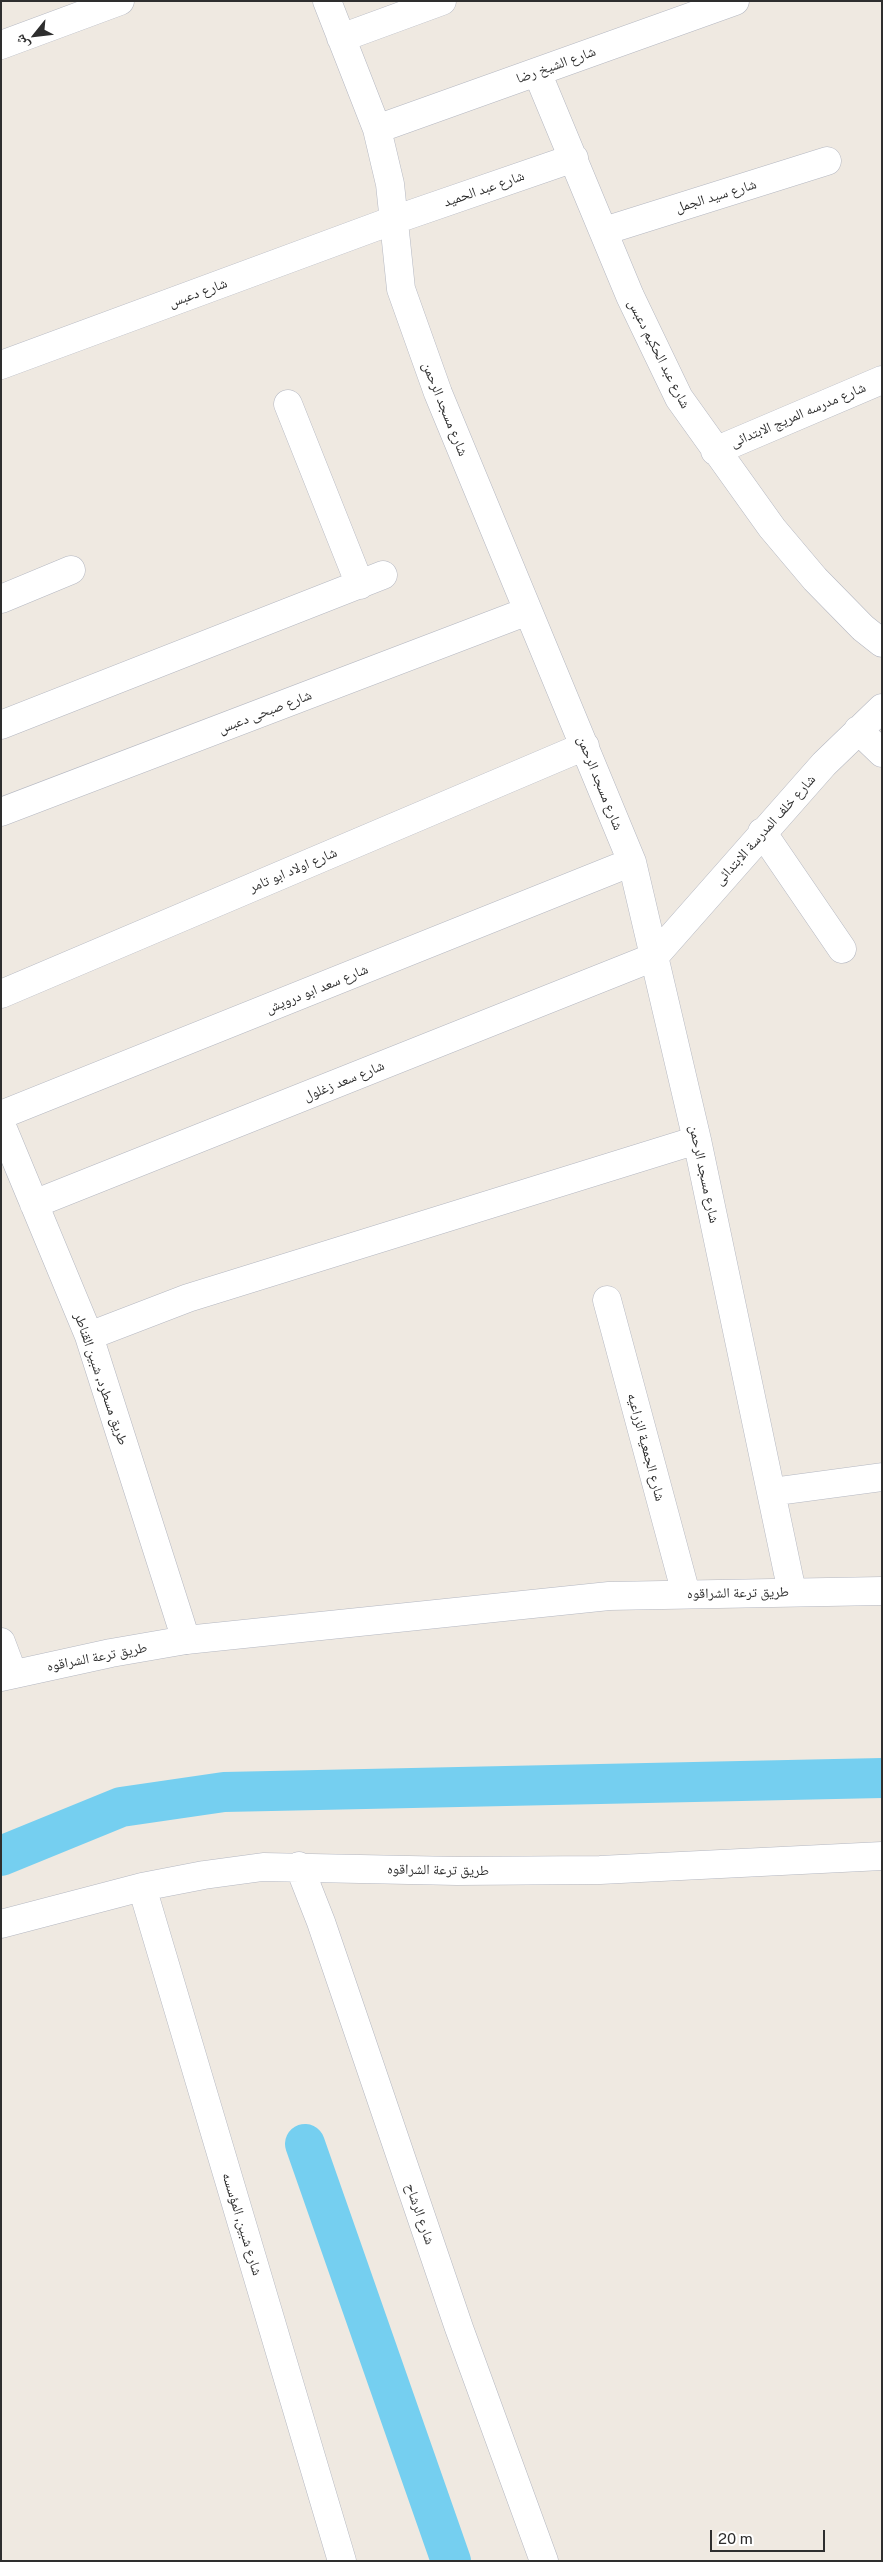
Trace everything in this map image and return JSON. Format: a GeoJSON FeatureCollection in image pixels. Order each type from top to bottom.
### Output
{"type":"FeatureCollection","features":[{"type":"Feature","properties":{"kind":"street"},"geometry":{"type":"LineString","coordinates":[[1,46],[120,1]]}},
{"type":"Feature","properties":{"kind":"street","name":"شارع مسجد الرحمن"},"geometry":{"type":"LineString","coordinates":[[327,1],[377,129],[390,184],[401,288],[438,393],[632,862],[697,1140],[792,1592]]}},
{"type":"Feature","properties":{"kind":"street"},"geometry":{"type":"LineString","coordinates":[[341,38],[442,1]]}},
{"type":"Feature","properties":{"kind":"street","name":"شارع الشيخ رضا"},"geometry":{"type":"LineString","coordinates":[[377,129],[735,1]]}},
{"type":"Feature","properties":{"kind":"street","name":"شارع عبد الحكيم دعبس"},"geometry":{"type":"LineString","coordinates":[[537,72],[630,296],[679,398],[715,451],[772,528],[815,579],[863,628],[882,643]]}},
{"type":"Feature","properties":{"kind":"street","name":"شارع عبد الحميد"},"geometry":{"type":"LineString","coordinates":[[394,220],[574,158]]}},
{"type":"Feature","properties":{"kind":"street","name":"شارع سيد الجمل"},"geometry":{"type":"LineString","coordinates":[[604,231],[827,161]]}},
{"type":"Feature","properties":{"kind":"street","name":"شارع دعبس"},"geometry":{"type":"LineString","coordinates":[[1,366],[394,220]]}},
{"type":"Feature","properties":{"kind":"street","name":"شارع مدرسه المريج الابتدائى"},"geometry":{"type":"LineString","coordinates":[[715,451],[882,380]]}},
{"type":"Feature","properties":{"kind":"street"},"geometry":{"type":"LineString","coordinates":[[1,725],[371,580],[288,404]]}},
{"type":"Feature","properties":{"kind":"street"},"geometry":{"type":"LineString","coordinates":[[1,599],[71,570]]}},
{"type":"Feature","properties":{"kind":"street","name":"شارع صبحى دعبس"},"geometry":{"type":"LineString","coordinates":[[1,812],[528,611]]}},
{"type":"Feature","properties":{"kind":"street","name":"شارع خلف المدرسة الابتدائى"},"geometry":{"type":"LineString","coordinates":[[654,957],[762,832],[858,730],[882,708]]}},
{"type":"Feature","properties":{"kind":"street"},"geometry":{"type":"LineString","coordinates":[[858,730],[882,753]]}},
{"type":"Feature","properties":{"kind":"street","name":"شارع اولاد ابو تامر"},"geometry":{"type":"LineString","coordinates":[[1,994],[585,746]]}},
{"type":"Feature","properties":{"kind":"street"},"geometry":{"type":"LineString","coordinates":[[762,832],[842,949]]}},
{"type":"Feature","properties":{"kind":"street","name":"شارع سعد ابو درويش"},"geometry":{"type":"LineString","coordinates":[[1,1115],[632,862]]}},
{"type":"Feature","properties":{"kind":"street","name":"شارع سعد زغلول"},"geometry":{"type":"LineString","coordinates":[[34,1204],[654,957]]}},
{"type":"Feature","properties":{"kind":"street","name":"طريق مسطرد, شبين القناطر"},"geometry":{"type":"LineString","coordinates":[[1,1124],[89,1336],[186,1640]]}},
{"type":"Feature","properties":{"kind":"street"},"geometry":{"type":"LineString","coordinates":[[89,1336],[188,1298],[697,1140]]}},
{"type":"Feature","properties":{"kind":"street","name":"شارع الجمعية الزراعيه"},"geometry":{"type":"LineString","coordinates":[[607,1300],[686,1594]]}},
{"type":"Feature","properties":{"kind":"street"},"geometry":{"type":"LineString","coordinates":[[771,1492],[882,1478]]}},
{"type":"Feature","properties":{"kind":"street","name":"طريق ترعة الشراقوه"},"geometry":{"type":"LineString","coordinates":[[7,1676],[111,1652],[186,1640],[609,1596],[882,1591]]}},
{"type":"Feature","properties":{"kind":"street"},"geometry":{"type":"LineString","coordinates":[[1,1642],[7,1676]]}},
{"type":"Feature","properties":{"kind":"street","name":"طريق ترعة الشراقوه"},"geometry":{"type":"LineString","coordinates":[[1,1924],[142,1887],[263,1867],[299,1866],[457,1871],[600,1870],[882,1856]]}},
{"type":"Feature","properties":{"kind":"street","name":"شارع الرشاح"},"geometry":{"type":"LineString","coordinates":[[299,1866],[321,1922],[459,2328],[544,2561]]}},
{"type":"Feature","properties":{"kind":"street","name":"شارع شبين, المؤسسه"},"geometry":{"type":"LineString","coordinates":[[142,1887],[342,2561]]}},
{"type":"Feature","properties":{"kind":"waterway"},"geometry":{"type":"LineString","coordinates":[[1,1856],[121,1807],[224,1792],[882,1778]]}},
{"type":"Feature","properties":{"kind":"waterway"},"geometry":{"type":"LineString","coordinates":[[305,2144],[451,2561]]}}]}
